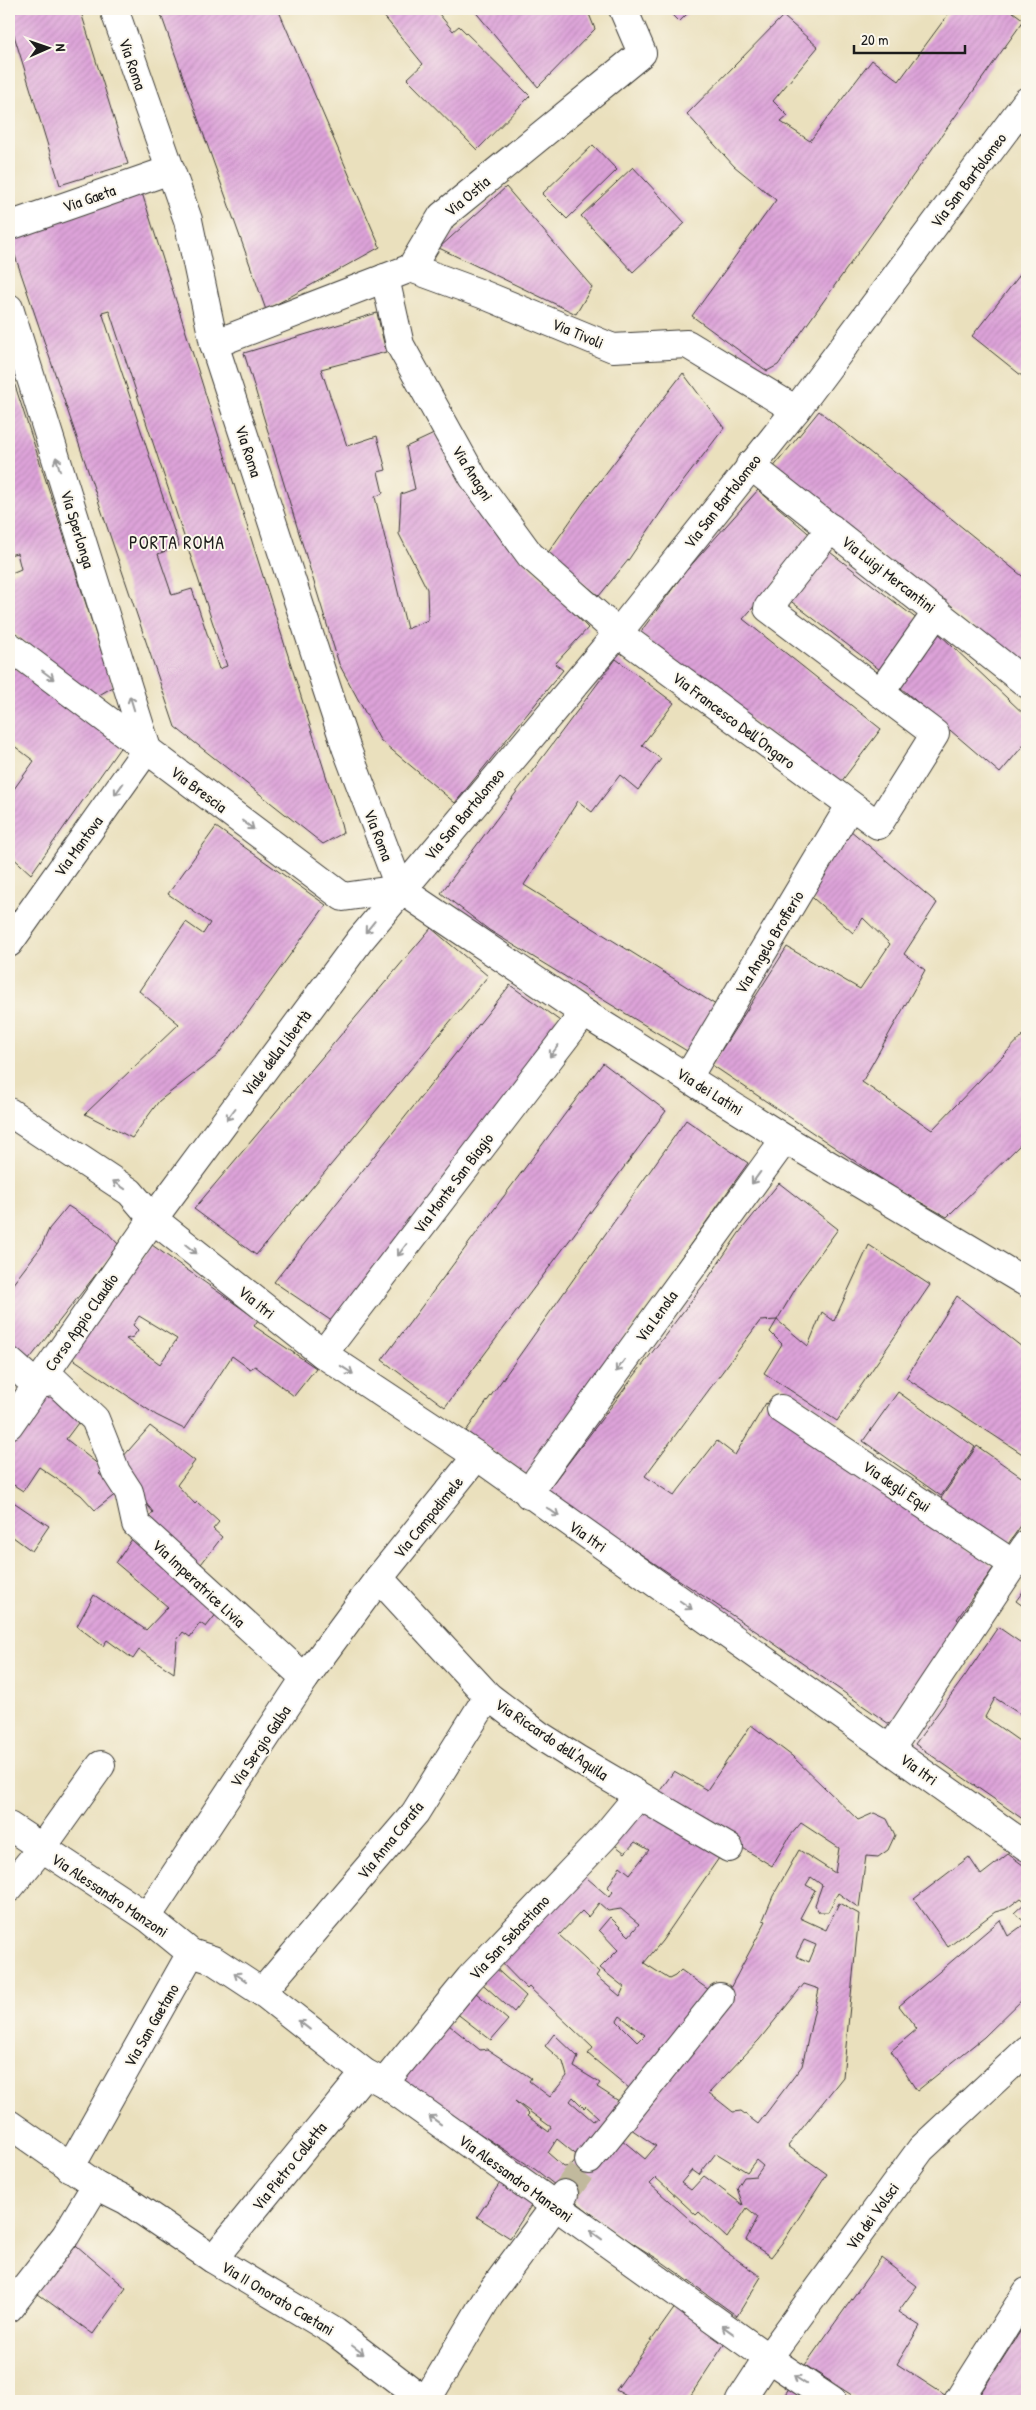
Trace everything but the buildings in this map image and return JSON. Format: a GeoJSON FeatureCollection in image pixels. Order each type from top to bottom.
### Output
{"type":"FeatureCollection","features":[{"type":"Feature","properties":{"kind":"street","name":"Via Roma"},"geometry":{"type":"LineString","coordinates":[[114,9],[188,220],[214,344],[346,746],[400,889]]}},
{"type":"Feature","properties":{"kind":"street","name":"Via Ostia"},"geometry":{"type":"LineString","coordinates":[[411,268],[442,216],[642,53],[623,9]]}},
{"type":"Feature","properties":{"kind":"street","name":"Via San Bartolomeo"},"geometry":{"type":"LineString","coordinates":[[400,889],[618,633],[750,464],[796,410],[1027,101]]}},
{"type":"Feature","properties":{"kind":"street","name":"Via Gaeta"},"geometry":{"type":"LineString","coordinates":[[9,226],[170,170]]}},
{"type":"Feature","properties":{"kind":"street"},"geometry":{"type":"LineString","coordinates":[[214,344],[411,268]]}},
{"type":"Feature","properties":{"kind":"street","name":"Via Tivoli"},"geometry":{"type":"LineString","coordinates":[[411,268],[482,294],[613,348],[687,344],[796,410]]}},
{"type":"Feature","properties":{"kind":"street","name":"Via Anagni"},"geometry":{"type":"LineString","coordinates":[[385,278],[400,345],[473,477],[530,555],[618,633]]}},
{"type":"Feature","properties":{"kind":"street","name":"Via Sperlonga"},"geometry":{"type":"LineString","coordinates":[[9,308],[147,749]]}},
{"type":"Feature","properties":{"kind":"street","name":"Via Luigi Mercantini"},"geometry":{"type":"LineString","coordinates":[[750,464],[1027,684]]}},
{"type":"Feature","properties":{"kind":"street"},"geometry":{"type":"LineString","coordinates":[[831,528],[768,608],[880,693],[937,612]]}},
{"type":"Feature","properties":{"kind":"street","name":"Via Francesco Dell'Ongaro"},"geometry":{"type":"LineString","coordinates":[[618,633],[878,825],[935,734],[880,693]]}},
{"type":"Feature","properties":{"kind":"street","name":"Via Brescia"},"geometry":{"type":"LineString","coordinates":[[9,646],[343,897],[400,889]]}},
{"type":"Feature","properties":{"kind":"street","name":"Via Mantova"},"geometry":{"type":"LineString","coordinates":[[9,943],[147,749]]}},
{"type":"Feature","properties":{"kind":"street","name":"Via Angelo Brofferio"},"geometry":{"type":"LineString","coordinates":[[688,1077],[850,806]]}},
{"type":"Feature","properties":{"kind":"street","name":"Via dei Latini"},"geometry":{"type":"LineString","coordinates":[[400,889],[584,1012],[785,1138],[1027,1283]]}},
{"type":"Feature","properties":{"kind":"street","name":"Viale della Libertà"},"geometry":{"type":"LineString","coordinates":[[153,1219],[400,889]]}},
{"type":"Feature","properties":{"kind":"street","name":"Via Monte San Biagio"},"geometry":{"type":"LineString","coordinates":[[322,1354],[584,1012]]}},
{"type":"Feature","properties":{"kind":"street","name":"Via Itri"},"geometry":{"type":"LineString","coordinates":[[9,1112],[130,1192],[153,1219],[322,1354],[477,1456],[529,1495],[891,1748],[1027,1846]]}},
{"type":"Feature","properties":{"kind":"street","name":"Via Lenola"},"geometry":{"type":"LineString","coordinates":[[529,1495],[544,1471],[785,1138]]}},
{"type":"Feature","properties":{"kind":"street","name":"Corso Appio Claudio"},"geometry":{"type":"LineString","coordinates":[[9,1425],[153,1219]]}},
{"type":"Feature","properties":{"kind":"street"},"geometry":{"type":"LineString","coordinates":[[9,1361],[36,1385]]}},
{"type":"Feature","properties":{"kind":"street","name":"Via Imperatrice Livia"},"geometry":{"type":"LineString","coordinates":[[36,1385],[55,1381],[95,1419],[116,1472],[129,1492],[136,1524],[305,1678]]}},
{"type":"Feature","properties":{"kind":"street","name":"Via degli Equi"},"geometry":{"type":"LineString","coordinates":[[781,1409],[1020,1554],[891,1748]]}},
{"type":"Feature","properties":{"kind":"street","name":"Via Campodimele"},"geometry":{"type":"LineString","coordinates":[[379,1578],[477,1456]]}},
{"type":"Feature","properties":{"kind":"street","name":"Via Sergio Galba"},"geometry":{"type":"LineString","coordinates":[[147,1917],[305,1678],[379,1578]]}},
{"type":"Feature","properties":{"kind":"street","name":"Via Riccardo dell'Aquila"},"geometry":{"type":"LineString","coordinates":[[379,1578],[488,1696],[539,1735],[638,1796],[729,1848]]}},
{"type":"Feature","properties":{"kind":"street","name":"Via Anna Carafa"},"geometry":{"type":"LineString","coordinates":[[264,1994],[415,1813],[488,1696]]}},
{"type":"Feature","properties":{"kind":"street"},"geometry":{"type":"LineString","coordinates":[[9,1888],[42,1849],[101,1765]]}},
{"type":"Feature","properties":{"kind":"street","name":"Via San Sebastiano"},"geometry":{"type":"LineString","coordinates":[[374,2078],[604,1837],[638,1796]]}},
{"type":"Feature","properties":{"kind":"street","name":"Via Alessandro Manzoni"},"geometry":{"type":"LineString","coordinates":[[9,1826],[147,1917],[202,1956],[264,1994],[374,2078],[559,2200],[768,2358],[832,2401]]}},
{"type":"Feature","properties":{"kind":"street","name":"Via San Gaetano"},"geometry":{"type":"LineString","coordinates":[[70,2168],[110,2097],[202,1956]]}},
{"type":"Feature","properties":{"kind":"street"},"geometry":{"type":"LineString","coordinates":[[589,2160],[720,1997]]}},
{"type":"Feature","properties":{"kind":"street","name":"Via dei Volsci"},"geometry":{"type":"LineString","coordinates":[[740,2401],[768,2358],[921,2149],[1027,2050]]}},
{"type":"Feature","properties":{"kind":"street","name":"Via Pietro Colletta"},"geometry":{"type":"LineString","coordinates":[[213,2259],[374,2078]]}},
{"type":"Feature","properties":{"kind":"street"},"geometry":{"type":"LineString","coordinates":[[9,2124],[70,2168]]}},
{"type":"Feature","properties":{"kind":"street","name":"Via II Onorato Caetani"},"geometry":{"type":"LineString","coordinates":[[70,2168],[96,2185],[126,2200],[213,2259],[334,2332],[425,2401]]}},
{"type":"Feature","properties":{"kind":"street"},"geometry":{"type":"LineString","coordinates":[[9,2308],[66,2236],[96,2185]]}},
{"type":"Feature","properties":{"kind":"street"},"geometry":{"type":"LineString","coordinates":[[425,2401],[483,2290],[559,2200]]}},
{"type":"Feature","properties":{"kind":"street"},"geometry":{"type":"LineString","coordinates":[[958,2401],[1027,2292]]}},
{"type":"Feature","properties":{"kind":"tunnel"},"geometry":{"type":"LineString","coordinates":[[564,2194],[589,2160]]}},
{"type":"Feature","properties":{"kind":"district","name":"PORTA ROMA"},"geometry":{"type":"Point","coordinates":[177,543]}}]}
